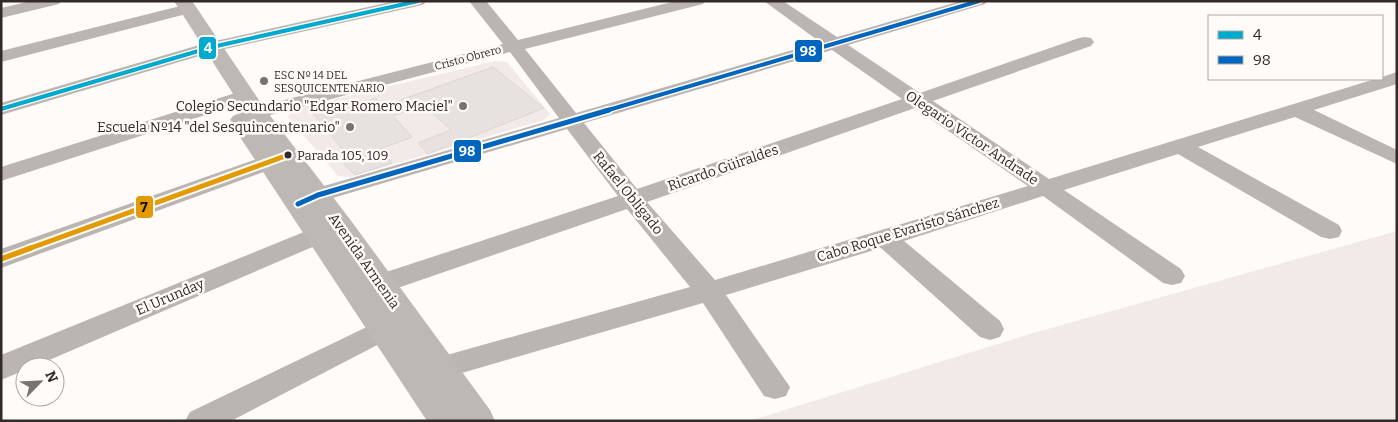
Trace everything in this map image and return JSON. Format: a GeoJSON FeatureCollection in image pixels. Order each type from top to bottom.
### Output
{"type":"FeatureCollection","features":[{"type":"Feature","properties":{"kind":"main road","name":"Avenida Armenia"},"geometry":{"type":"LineString","coordinates":[[177,6],[243,108],[429,373],[477,421]]}},
{"type":"Feature","properties":{"kind":"main road","name":"Avenida Armenia"},"geometry":{"type":"LineString","coordinates":[[429,373],[447,421]]}},
{"type":"Feature","properties":{"kind":"street"},"geometry":{"type":"LineString","coordinates":[[1,14],[53,1]]}},
{"type":"Feature","properties":{"kind":"street"},"geometry":{"type":"LineString","coordinates":[[1,109],[205,50],[418,1]]}},
{"type":"Feature","properties":{"kind":"street","name":"Rafael Obligado"},"geometry":{"type":"LineString","coordinates":[[477,1],[514,46],[632,200],[709,291],[775,387]]}},
{"type":"Feature","properties":{"kind":"street","name":"Cristo Obrero"},"geometry":{"type":"LineString","coordinates":[[1,174],[243,108],[514,46],[697,1]]}},
{"type":"Feature","properties":{"kind":"street","name":"Olegario Victor Andrade"},"geometry":{"type":"LineString","coordinates":[[772,1],[1172,276]]}},
{"type":"Feature","properties":{"kind":"street"},"geometry":{"type":"LineString","coordinates":[[308,200],[979,1]]}},
{"type":"Feature","properties":{"kind":"street"},"geometry":{"type":"LineString","coordinates":[[1,57],[177,6]]}},
{"type":"Feature","properties":{"kind":"street","name":"Ricardo Güiraldes"},"geometry":{"type":"LineString","coordinates":[[370,289],[1085,42]]}},
{"type":"Feature","properties":{"kind":"street","name":"Cabo Roque Evaristo Sánchez"},"geometry":{"type":"LineString","coordinates":[[429,373],[885,238],[1397,78]]}},
{"type":"Feature","properties":{"kind":"street"},"geometry":{"type":"LineString","coordinates":[[1297,110],[1397,158]]}},
{"type":"Feature","properties":{"kind":"street"},"geometry":{"type":"LineString","coordinates":[[1178,145],[1330,231]]}},
{"type":"Feature","properties":{"kind":"street"},"geometry":{"type":"LineString","coordinates":[[1,259],[278,158]]}},
{"type":"Feature","properties":{"kind":"street","name":"El Urunday"},"geometry":{"type":"LineString","coordinates":[[1,368],[330,230]]}},
{"type":"Feature","properties":{"kind":"street"},"geometry":{"type":"LineString","coordinates":[[885,238],[990,329]]}},
{"type":"Feature","properties":{"kind":"street"},"geometry":{"type":"LineString","coordinates":[[201,421],[394,324]]}},
{"type":"Feature","properties":{"kind":"shaded area"},"geometry":{"type":"Polygon","coordinates":[[[495,61],[507,62],[550,114],[544,120],[350,177],[338,176],[288,117],[294,109],[495,61]]]}},
{"type":"Feature","properties":{"kind":"shaded area"},"geometry":{"type":"Polygon","coordinates":[[[1397,231],[1397,421],[749,421],[1030,334],[1397,231]]]}},
{"type":"Feature","properties":{"kind":"building"},"geometry":{"type":"Polygon","coordinates":[[[493,67],[544,108],[428,154],[418,143],[451,130],[424,105],[393,116],[412,137],[380,149],[392,163],[355,175],[343,163],[351,160],[313,113],[336,105],[340,110],[376,98],[384,106],[493,67]]]}},
{"type":"Feature","properties":{"kind":"transit line","name":"4"},"geometry":{"type":"LineString","coordinates":[[1,109],[212,47],[418,1]]}},
{"type":"Feature","properties":{"kind":"transit line","name":"98"},"geometry":{"type":"LineString","coordinates":[[298,204],[318,195],[979,1]]}},
{"type":"Feature","properties":{"kind":"transit line","name":"7"},"geometry":{"type":"LineString","coordinates":[[1,259],[288,155]]}},
{"type":"Feature","properties":{"kind":"place","name":"ESC Nº 14 DEL SESQUICENTENARIO"},"geometry":{"type":"Point","coordinates":[264,81]}},
{"type":"Feature","properties":{"kind":"place","name":"Colegio Secundario \"Edgar Romero Maciel\""},"geometry":{"type":"Point","coordinates":[463,106]}},
{"type":"Feature","properties":{"kind":"place","name":"Escuela Nº14 \"del Sesquincentenario\""},"geometry":{"type":"Point","coordinates":[350,127]}},
{"type":"Feature","properties":{"kind":"place","name":"Parada 105, 109"},"geometry":{"type":"Point","coordinates":[288,155]}}]}
